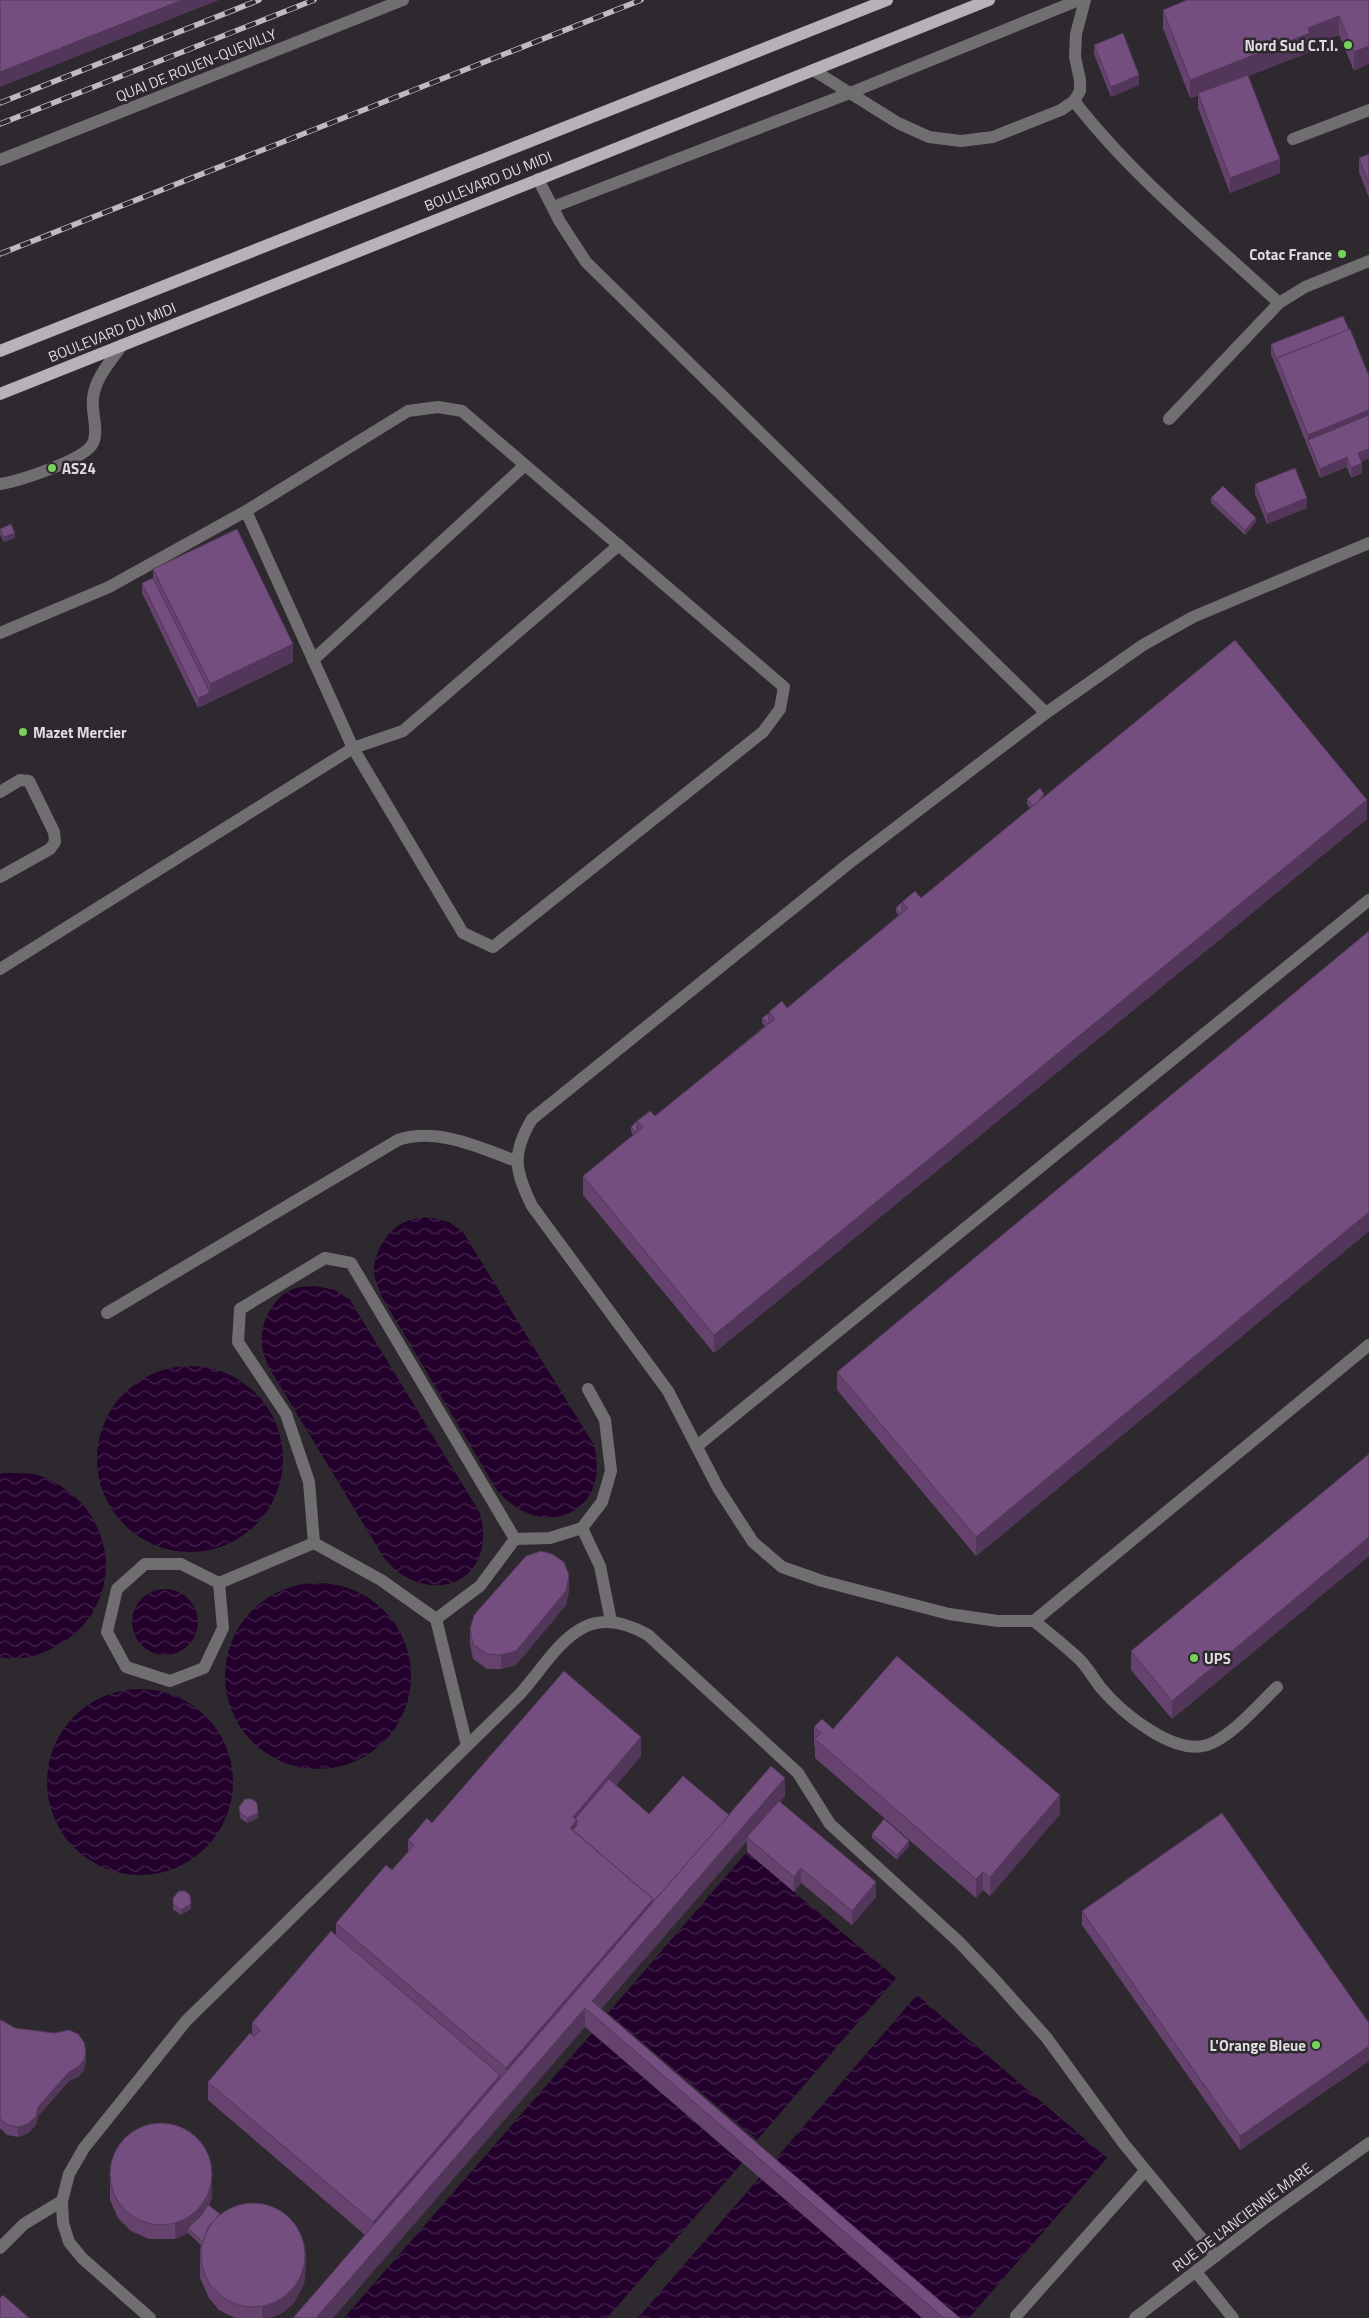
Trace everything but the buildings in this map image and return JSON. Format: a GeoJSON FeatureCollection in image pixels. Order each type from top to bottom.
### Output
{"type":"FeatureCollection","features":[{"type":"Feature","properties":{"kind":"main road","name":"BOULEVARD DU MIDI"},"geometry":{"type":"LineString","coordinates":[[0,351],[886,0]]}},
{"type":"Feature","properties":{"kind":"main road","name":"BOULEVARD DU MIDI"},"geometry":{"type":"LineString","coordinates":[[0,394],[988,0]]}},
{"type":"Feature","properties":{"kind":"street","name":"QUAI DE ROUEN-QUEVILLY"},"geometry":{"type":"LineString","coordinates":[[0,160],[404,0]]}},
{"type":"Feature","properties":{"kind":"street"},"geometry":{"type":"LineString","coordinates":[[554,207],[850,93],[1079,0]]}},
{"type":"Feature","properties":{"kind":"street"},"geometry":{"type":"LineString","coordinates":[[813,70],[898,122],[929,137],[961,141],[993,137],[1061,110],[1074,101],[1080,91],[1075,57],[1076,34],[1085,0]]}},
{"type":"Feature","properties":{"kind":"street"},"geometry":{"type":"LineString","coordinates":[[1074,101],[1100,135],[1128,164],[1279,303]]}},
{"type":"Feature","properties":{"kind":"street"},"geometry":{"type":"LineString","coordinates":[[1293,139],[1369,110]]}},
{"type":"Feature","properties":{"kind":"street"},"geometry":{"type":"LineString","coordinates":[[538,179],[560,222],[586,262],[1046,713]]}},
{"type":"Feature","properties":{"kind":"street"},"geometry":{"type":"LineString","coordinates":[[1169,419],[1279,303],[1305,287],[1369,261]]}},
{"type":"Feature","properties":{"kind":"street"},"geometry":{"type":"LineString","coordinates":[[0,484],[21,479],[80,455],[90,449],[94,441],[95,432],[92,399],[96,385],[122,345]]}},
{"type":"Feature","properties":{"kind":"street"},"geometry":{"type":"LineString","coordinates":[[0,633],[109,587],[246,511],[408,411],[438,407],[462,411],[784,687],[780,709],[763,732],[493,947],[463,933],[353,748],[246,511]]}},
{"type":"Feature","properties":{"kind":"street"},"geometry":{"type":"LineString","coordinates":[[313,660],[525,465]]}},
{"type":"Feature","properties":{"kind":"street"},"geometry":{"type":"LineString","coordinates":[[1369,543],[1193,618],[1143,645],[1046,713],[848,864],[532,1120],[521,1138],[516,1161],[519,1180],[532,1206],[668,1391],[718,1488],[753,1542],[782,1567],[822,1581],[949,1614],[998,1622],[1034,1620],[1369,1345]]}},
{"type":"Feature","properties":{"kind":"street"},"geometry":{"type":"LineString","coordinates":[[0,969],[353,748],[403,731],[618,545]]}},
{"type":"Feature","properties":{"kind":"street"},"geometry":{"type":"LineString","coordinates":[[0,792],[20,780],[29,782],[54,832],[55,842],[50,849],[0,877]]}},
{"type":"Feature","properties":{"kind":"street"},"geometry":{"type":"LineString","coordinates":[[697,1446],[1369,900]]}},
{"type":"Feature","properties":{"kind":"street"},"geometry":{"type":"LineString","coordinates":[[107,1313],[398,1140],[413,1135],[465,1142],[516,1161]]}},
{"type":"Feature","properties":{"kind":"street"},"geometry":{"type":"LineString","coordinates":[[314,1542],[309,1482],[286,1414],[238,1342],[240,1308],[325,1258],[351,1263],[515,1539]]}},
{"type":"Feature","properties":{"kind":"street"},"geometry":{"type":"LineString","coordinates":[[515,1539],[550,1538],[582,1528],[602,1502],[611,1471],[605,1420],[588,1389]]}},
{"type":"Feature","properties":{"kind":"street"},"geometry":{"type":"LineString","coordinates":[[582,1528],[600,1566],[611,1620]]}},
{"type":"Feature","properties":{"kind":"street"},"geometry":{"type":"LineString","coordinates":[[436,1619],[480,1586],[515,1539]]}},
{"type":"Feature","properties":{"kind":"street"},"geometry":{"type":"LineString","coordinates":[[219,1583],[223,1628],[204,1668],[170,1681],[126,1667],[107,1632],[117,1589],[145,1564],[181,1564],[219,1583],[314,1542]]}},
{"type":"Feature","properties":{"kind":"street"},"geometry":{"type":"LineString","coordinates":[[314,1542],[381,1580],[436,1619],[467,1746]]}},
{"type":"Feature","properties":{"kind":"street"},"geometry":{"type":"LineString","coordinates":[[150,2318],[82,2258],[69,2242],[63,2223],[62,2202],[69,2174],[84,2148],[186,2021],[520,1694],[570,1637],[590,1623],[611,1620],[630,1625],[648,1635],[798,1773],[830,1824],[959,1942],[1046,2036],[1145,2171],[1216,2256]]}},
{"type":"Feature","properties":{"kind":"street"},"geometry":{"type":"LineString","coordinates":[[1034,1620],[1079,1659],[1102,1689],[1132,1716],[1159,1735],[1183,1746],[1199,1747],[1212,1744],[1228,1732],[1277,1687]]}},
{"type":"Feature","properties":{"kind":"street","name":"RUE DE L'ANCIENNE MARE"},"geometry":{"type":"LineString","coordinates":[[1135,2318],[1369,2143]]}},
{"type":"Feature","properties":{"kind":"street"},"geometry":{"type":"LineString","coordinates":[[1016,2316],[1145,2171]]}},
{"type":"Feature","properties":{"kind":"street"},"geometry":{"type":"LineString","coordinates":[[0,2248],[5,2234],[62,2202]]}},
{"type":"Feature","properties":{"kind":"street"},"geometry":{"type":"LineString","coordinates":[[1196,2272],[1233,2318]]}},
{"type":"Feature","properties":{"kind":"water"},"geometry":{"type":"Polygon","coordinates":[[[429,1217],[449,1222],[463,1232],[594,1445],[597,1469],[592,1489],[583,1504],[568,1514],[551,1517],[533,1515],[514,1506],[497,1490],[382,1297],[375,1279],[374,1270],[375,1261],[382,1243],[402,1223],[412,1219],[429,1217]]]}},
{"type":"Feature","properties":{"kind":"water"},"geometry":{"type":"Polygon","coordinates":[[[315,1286],[335,1290],[350,1300],[480,1513],[483,1537],[479,1557],[469,1572],[455,1582],[438,1585],[420,1583],[401,1574],[384,1558],[268,1366],[262,1344],[262,1335],[270,1310],[281,1296],[288,1291],[298,1287],[315,1286]]]}},
{"type":"Feature","properties":{"kind":"water"},"geometry":{"type":"Polygon","coordinates":[[[190,1366],[217,1370],[234,1377],[249,1387],[262,1400],[272,1415],[279,1432],[283,1459],[279,1486],[272,1503],[262,1518],[249,1531],[234,1541],[217,1548],[190,1552],[163,1548],[146,1541],[131,1531],[118,1518],[108,1503],[101,1486],[97,1459],[101,1432],[108,1415],[118,1400],[131,1387],[146,1377],[163,1370],[190,1366]]]}},
{"type":"Feature","properties":{"kind":"water"},"geometry":{"type":"Polygon","coordinates":[[[0,1474],[39,1475],[55,1482],[70,1492],[90,1515],[101,1535],[105,1557],[105,1579],[99,1600],[88,1619],[72,1636],[51,1649],[33,1656],[20,1658],[0,1657],[0,1474]]]}},
{"type":"Feature","properties":{"kind":"water"},"geometry":{"type":"Polygon","coordinates":[[[318,1583],[345,1587],[362,1594],[377,1604],[390,1617],[400,1632],[407,1649],[411,1676],[407,1703],[400,1720],[390,1735],[377,1748],[362,1758],[345,1765],[318,1769],[291,1765],[274,1758],[259,1748],[246,1735],[236,1720],[229,1703],[225,1676],[229,1649],[236,1632],[246,1617],[259,1604],[274,1594],[291,1587],[318,1583]]]}},
{"type":"Feature","properties":{"kind":"water"},"geometry":{"type":"Polygon","coordinates":[[[158,1589],[172,1589],[184,1594],[193,1603],[198,1615],[196,1635],[189,1646],[172,1655],[158,1655],[146,1650],[137,1641],[132,1629],[132,1615],[137,1603],[146,1594],[158,1589]]]}},
{"type":"Feature","properties":{"kind":"water"},"geometry":{"type":"Polygon","coordinates":[[[140,1689],[167,1693],[184,1700],[199,1710],[212,1723],[222,1738],[229,1755],[233,1782],[229,1809],[222,1826],[212,1841],[199,1854],[184,1864],[167,1871],[140,1875],[113,1871],[96,1864],[81,1854],[68,1841],[58,1826],[51,1809],[47,1782],[51,1755],[58,1738],[68,1723],[81,1710],[96,1700],[113,1693],[140,1689]]]}},
{"type":"Feature","properties":{"kind":"water"},"geometry":{"type":"Polygon","coordinates":[[[747,1852],[896,1978],[757,2140],[608,2013],[747,1852]]]}},
{"type":"Feature","properties":{"kind":"water"},"geometry":{"type":"Polygon","coordinates":[[[917,1995],[1107,2158],[969,2318],[638,2318],[917,1995]]]}},
{"type":"Feature","properties":{"kind":"water"},"geometry":{"type":"Polygon","coordinates":[[[592,2033],[742,2163],[607,2318],[344,2318],[592,2033]]]}},
{"type":"Feature","properties":{"kind":"railway"},"geometry":{"type":"LineString","coordinates":[[0,103],[259,0]]}},
{"type":"Feature","properties":{"kind":"railway"},"geometry":{"type":"LineString","coordinates":[[0,124],[314,0]]}},
{"type":"Feature","properties":{"kind":"railway"},"geometry":{"type":"LineString","coordinates":[[0,254],[641,0]]}},
{"type":"Feature","properties":{"kind":"place","name":"Nord Sud C.T.I."},"geometry":{"type":"Point","coordinates":[1348,45]}},
{"type":"Feature","properties":{"kind":"place","name":"Cotac France"},"geometry":{"type":"Point","coordinates":[1342,254]}},
{"type":"Feature","properties":{"kind":"place","name":"AS24"},"geometry":{"type":"Point","coordinates":[52,468]}},
{"type":"Feature","properties":{"kind":"place","name":"Mazet Mercier"},"geometry":{"type":"Point","coordinates":[23,732]}},
{"type":"Feature","properties":{"kind":"place","name":"UPS"},"geometry":{"type":"Point","coordinates":[1194,1658]}},
{"type":"Feature","properties":{"kind":"place","name":"L'Orange Bleue"},"geometry":{"type":"Point","coordinates":[1316,2045]}}]}
